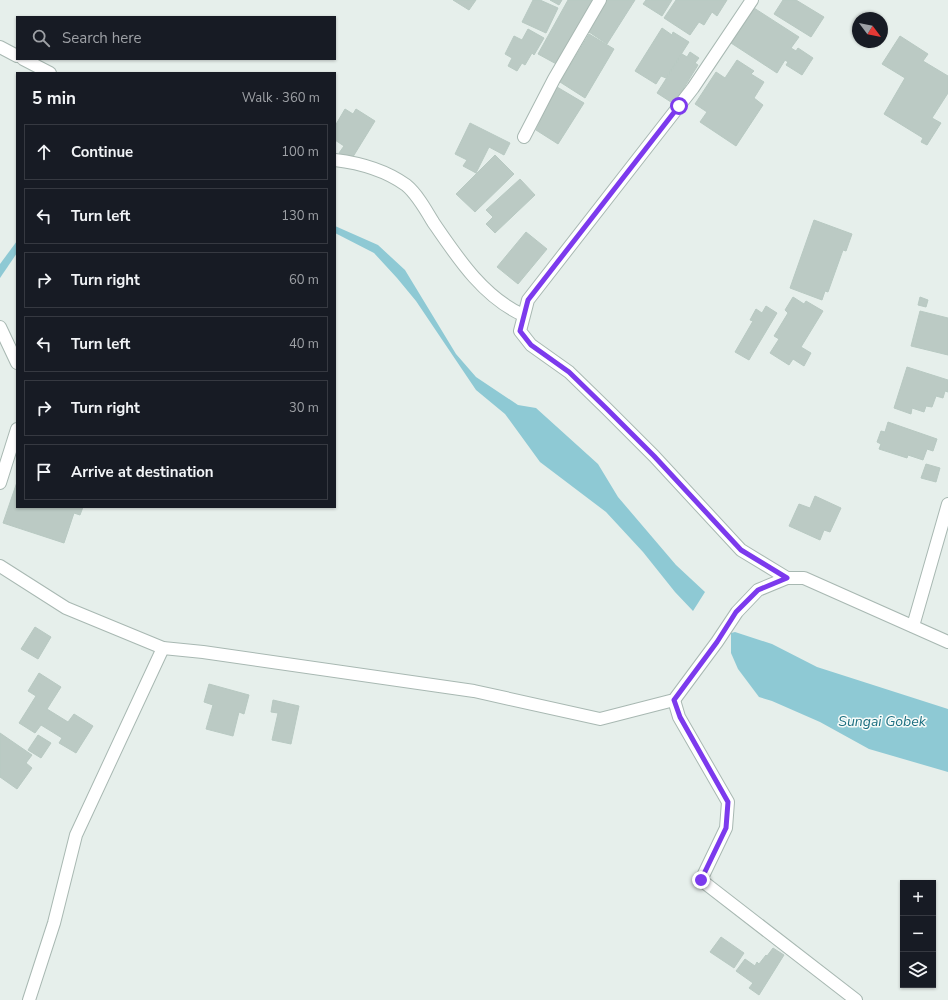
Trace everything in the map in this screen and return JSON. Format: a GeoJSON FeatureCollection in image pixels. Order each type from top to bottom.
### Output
{"type":"FeatureCollection","features":[{"type":"Feature","properties":{"kind":"street"},"geometry":{"type":"LineString","coordinates":[[524,137],[554,79],[600,0]]}},
{"type":"Feature","properties":{"kind":"street"},"geometry":{"type":"LineString","coordinates":[[750,0],[693,88],[528,300],[520,331],[531,345],[569,372],[654,456],[741,550],[787,578]]}},
{"type":"Feature","properties":{"kind":"street"},"geometry":{"type":"LineString","coordinates":[[0,47],[16,55]]}},
{"type":"Feature","properties":{"kind":"street"},"geometry":{"type":"LineString","coordinates":[[25,60],[48,72]]}},
{"type":"Feature","properties":{"kind":"street"},"geometry":{"type":"LineString","coordinates":[[336,160],[349,162],[384,172],[407,186],[473,276],[512,310],[523,315]]}},
{"type":"Feature","properties":{"kind":"street"},"geometry":{"type":"LineString","coordinates":[[0,327],[16,361]]}},
{"type":"Feature","properties":{"kind":"street"},"geometry":{"type":"LineString","coordinates":[[0,483],[16,431]]}},
{"type":"Feature","properties":{"kind":"street"},"geometry":{"type":"LineString","coordinates":[[913,626],[948,504]]}},
{"type":"Feature","properties":{"kind":"street"},"geometry":{"type":"LineString","coordinates":[[0,566],[66,608],[163,648],[203,652],[474,692],[600,719],[674,700],[717,642],[736,612],[758,590],[787,578],[804,578],[948,642]]}},
{"type":"Feature","properties":{"kind":"street"},"geometry":{"type":"LineString","coordinates":[[29,1000],[54,923],[76,835],[163,648]]}},
{"type":"Feature","properties":{"kind":"street"},"geometry":{"type":"LineString","coordinates":[[674,700],[680,717],[728,802],[726,828],[701,880],[856,1000]]}},
{"type":"Feature","properties":{"kind":"water"},"geometry":{"type":"Polygon","coordinates":[[[336,226],[378,245],[405,270],[456,354],[476,377],[518,405],[536,408],[598,464],[618,497],[676,565],[705,592],[693,611],[675,592],[643,552],[606,512],[540,462],[505,414],[476,390],[416,301],[374,253],[336,234],[336,226]]]}},
{"type":"Feature","properties":{"kind":"water"},"geometry":{"type":"Polygon","coordinates":[[[16,242],[16,254],[0,278],[0,264],[16,242]]]}},
{"type":"Feature","properties":{"kind":"water","name":"Sungai Gobek"},"geometry":{"type":"Polygon","coordinates":[[[735,632],[772,644],[817,667],[948,709],[948,772],[869,749],[820,722],[772,701],[759,697],[738,669],[731,653],[731,633],[735,632]]]}},
{"type":"Feature","properties":{"kind":"building"},"geometry":{"type":"Polygon","coordinates":[[[453,0],[476,0],[469,10],[453,0]]]}},
{"type":"Feature","properties":{"kind":"building"},"geometry":{"type":"Polygon","coordinates":[[[533,0],[540,0],[558,8],[546,33],[522,22],[533,0]]]}},
{"type":"Feature","properties":{"kind":"building"},"geometry":{"type":"Polygon","coordinates":[[[550,0],[562,0],[559,5],[550,0]]]}},
{"type":"Feature","properties":{"kind":"building"},"geometry":{"type":"Polygon","coordinates":[[[568,0],[596,0],[560,66],[538,54],[568,0]]]}},
{"type":"Feature","properties":{"kind":"building"},"geometry":{"type":"Polygon","coordinates":[[[605,0],[635,0],[607,44],[586,30],[605,0]]]}},
{"type":"Feature","properties":{"kind":"building"},"geometry":{"type":"Polygon","coordinates":[[[646,0],[672,0],[662,16],[643,4],[646,0]]]}},
{"type":"Feature","properties":{"kind":"building"},"geometry":{"type":"Polygon","coordinates":[[[676,0],[727,0],[717,16],[712,12],[704,25],[699,22],[690,35],[664,18],[676,0]]]}},
{"type":"Feature","properties":{"kind":"building"},"geometry":{"type":"Polygon","coordinates":[[[783,0],[796,0],[824,17],[811,37],[774,14],[783,0]]]}},
{"type":"Feature","properties":{"kind":"building"},"geometry":{"type":"Polygon","coordinates":[[[754,8],[799,37],[791,48],[796,51],[798,48],[813,58],[802,75],[786,65],[788,62],[785,60],[777,73],[731,43],[754,8]]]}},
{"type":"Feature","properties":{"kind":"building"},"geometry":{"type":"Polygon","coordinates":[[[662,28],[672,35],[673,32],[689,42],[666,78],[661,76],[656,84],[635,71],[662,28]]]}},
{"type":"Feature","properties":{"kind":"building"},"geometry":{"type":"Polygon","coordinates":[[[528,29],[544,38],[534,55],[532,53],[525,65],[522,63],[517,71],[508,66],[512,58],[505,54],[514,36],[522,40],[528,29]]]}},
{"type":"Feature","properties":{"kind":"building"},"geometry":{"type":"Polygon","coordinates":[[[589,34],[614,49],[585,98],[560,82],[589,34]]]}},
{"type":"Feature","properties":{"kind":"building"},"geometry":{"type":"Polygon","coordinates":[[[900,36],[928,54],[923,61],[948,76],[948,93],[932,118],[941,123],[927,145],[921,142],[923,138],[884,114],[905,78],[882,64],[900,36]]]}},
{"type":"Feature","properties":{"kind":"building"},"geometry":{"type":"Polygon","coordinates":[[[690,52],[699,58],[695,63],[698,65],[674,104],[657,93],[682,54],[687,57],[690,52]]]}},
{"type":"Feature","properties":{"kind":"building"},"geometry":{"type":"Polygon","coordinates":[[[737,60],[754,71],[751,74],[764,82],[754,98],[763,105],[736,146],[700,122],[707,112],[695,104],[716,72],[725,78],[737,60]]]}},
{"type":"Feature","properties":{"kind":"building"},"geometry":{"type":"Polygon","coordinates":[[[557,87],[584,103],[558,144],[536,130],[540,122],[537,119],[557,87]]]}},
{"type":"Feature","properties":{"kind":"building"},"geometry":{"type":"Polygon","coordinates":[[[345,109],[353,114],[356,109],[375,121],[351,160],[339,153],[344,146],[336,141],[336,124],[345,109]]]}},
{"type":"Feature","properties":{"kind":"building"},"geometry":{"type":"Polygon","coordinates":[[[470,123],[510,143],[504,155],[489,147],[476,173],[463,166],[467,160],[455,154],[470,123]]]}},
{"type":"Feature","properties":{"kind":"building"},"geometry":{"type":"Polygon","coordinates":[[[495,155],[514,174],[475,212],[456,194],[495,155]]]}},
{"type":"Feature","properties":{"kind":"building"},"geometry":{"type":"Polygon","coordinates":[[[520,179],[535,195],[495,233],[486,224],[493,217],[486,210],[520,179]]]}},
{"type":"Feature","properties":{"kind":"building"},"geometry":{"type":"Polygon","coordinates":[[[814,220],[852,234],[846,251],[843,250],[828,292],[825,291],[822,300],[790,288],[814,220]]]}},
{"type":"Feature","properties":{"kind":"building"},"geometry":{"type":"Polygon","coordinates":[[[526,232],[547,249],[518,284],[497,267],[526,232]]]}},
{"type":"Feature","properties":{"kind":"building"},"geometry":{"type":"Polygon","coordinates":[[[793,297],[804,304],[806,301],[823,311],[801,347],[811,353],[804,366],[793,359],[789,365],[770,353],[779,339],[774,336],[788,313],[785,310],[793,297]]]}},
{"type":"Feature","properties":{"kind":"building"},"geometry":{"type":"Polygon","coordinates":[[[920,297],[928,300],[926,307],[918,305],[920,297]]]}},
{"type":"Feature","properties":{"kind":"building"},"geometry":{"type":"Polygon","coordinates":[[[766,306],[777,313],[749,360],[735,352],[753,321],[750,320],[756,309],[762,313],[766,306]]]}},
{"type":"Feature","properties":{"kind":"building"},"geometry":{"type":"Polygon","coordinates":[[[920,311],[948,318],[948,355],[911,346],[920,311]]]}},
{"type":"Feature","properties":{"kind":"building"},"geometry":{"type":"Polygon","coordinates":[[[907,367],[948,380],[948,392],[945,391],[943,398],[936,396],[932,407],[926,406],[924,412],[912,408],[911,414],[894,408],[907,367]]]}},
{"type":"Feature","properties":{"kind":"building"},"geometry":{"type":"Polygon","coordinates":[[[888,422],[937,439],[933,451],[927,449],[923,460],[908,455],[907,458],[879,449],[881,444],[877,442],[881,431],[885,432],[888,422]]]}},
{"type":"Feature","properties":{"kind":"building"},"geometry":{"type":"Polygon","coordinates":[[[926,464],[940,468],[936,482],[921,478],[926,464]]]}},
{"type":"Feature","properties":{"kind":"building"},"geometry":{"type":"Polygon","coordinates":[[[16,485],[16,508],[83,508],[80,515],[74,513],[64,543],[3,523],[16,485]]]}},
{"type":"Feature","properties":{"kind":"building"},"geometry":{"type":"Polygon","coordinates":[[[815,496],[841,508],[830,532],[824,530],[820,540],[789,526],[799,504],[810,508],[815,496]]]}},
{"type":"Feature","properties":{"kind":"building"},"geometry":{"type":"Polygon","coordinates":[[[35,627],[51,637],[38,659],[21,649],[35,627]]]}},
{"type":"Feature","properties":{"kind":"building"},"geometry":{"type":"Polygon","coordinates":[[[39,673],[61,687],[47,709],[68,722],[74,714],[93,726],[76,753],[59,743],[62,738],[41,725],[35,733],[19,723],[36,696],[28,691],[39,673]]]}},
{"type":"Feature","properties":{"kind":"building"},"geometry":{"type":"Polygon","coordinates":[[[209,684],[249,695],[244,714],[239,712],[233,736],[206,729],[213,705],[204,702],[209,684]]]}},
{"type":"Feature","properties":{"kind":"building"},"geometry":{"type":"Polygon","coordinates":[[[273,700],[299,706],[291,744],[272,740],[278,713],[271,712],[273,700]]]}},
{"type":"Feature","properties":{"kind":"building"},"geometry":{"type":"Polygon","coordinates":[[[0,733],[32,755],[26,763],[32,768],[17,789],[0,777],[0,733]]]}},
{"type":"Feature","properties":{"kind":"building"},"geometry":{"type":"Polygon","coordinates":[[[38,735],[51,743],[41,758],[28,750],[38,735]]]}},
{"type":"Feature","properties":{"kind":"building"},"geometry":{"type":"Polygon","coordinates":[[[721,937],[744,953],[734,968],[710,952],[721,937]]]}},
{"type":"Feature","properties":{"kind":"building"},"geometry":{"type":"Polygon","coordinates":[[[773,948],[784,955],[759,995],[749,988],[753,983],[736,971],[745,959],[755,966],[757,962],[759,964],[773,948]]]}},
{"type":"Feature","properties":{"kind":"route"},"geometry":{"type":"LineString","coordinates":[[679,106],[528,300],[520,331],[531,345],[569,372],[607,409],[654,456],[741,550],[787,578],[758,590],[736,612],[717,642],[674,700],[680,717],[728,802],[726,828],[701,880]]}}]}
